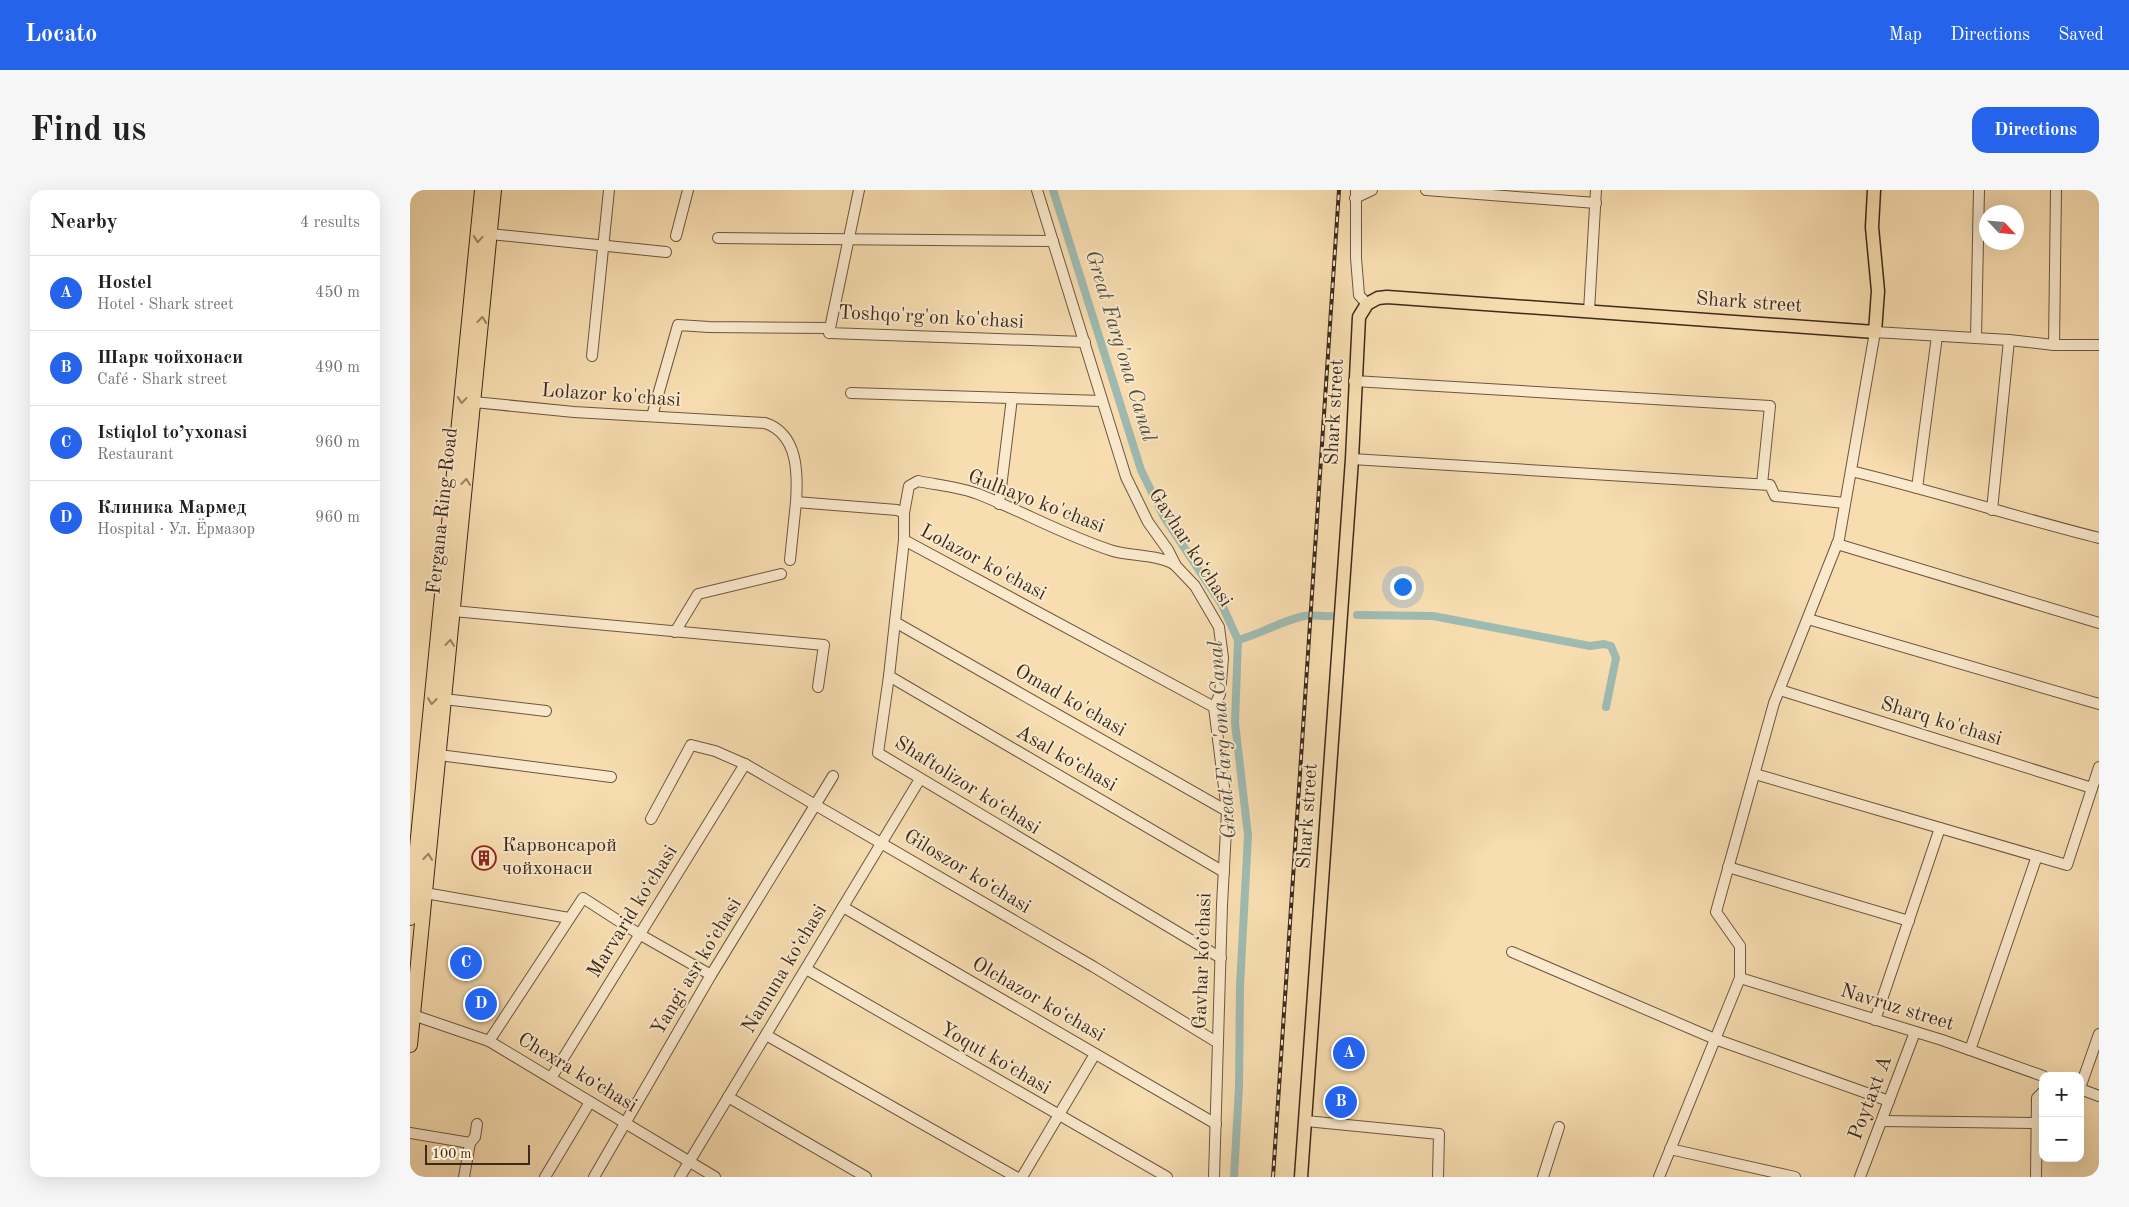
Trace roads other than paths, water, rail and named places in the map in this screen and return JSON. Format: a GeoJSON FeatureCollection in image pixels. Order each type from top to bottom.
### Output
{"type":"FeatureCollection","features":[{"type":"Feature","properties":{"kind":"highway","name":"Fergana Ring Road"},"geometry":{"type":"LineString","coordinates":[[410,918],[442,667],[482,190]]}},
{"type":"Feature","properties":{"kind":"highway","name":"Fergana Ring Road"},"geometry":{"type":"LineString","coordinates":[[410,1045],[444,699],[442,667],[453,611],[494,190]]}},
{"type":"Feature","properties":{"kind":"main road"},"geometry":{"type":"LineString","coordinates":[[1874,190],[1872,227],[1878,291],[1875,332]]}},
{"type":"Feature","properties":{"kind":"main road","name":"Shark street"},"geometry":{"type":"LineString","coordinates":[[1301,1177],[1352,459],[1354,381],[1359,317],[1367,304],[1378,298],[1387,297],[1875,332]]}},
{"type":"Feature","properties":{"kind":"street"},"geometry":{"type":"LineString","coordinates":[[592,356],[609,190]]}},
{"type":"Feature","properties":{"kind":"street"},"geometry":{"type":"LineString","coordinates":[[676,236],[688,190]]}},
{"type":"Feature","properties":{"kind":"street","name":"Toshqo'rg'on ko'chasi"},"geometry":{"type":"LineString","coordinates":[[859,190],[829,333],[1085,342]]}},
{"type":"Feature","properties":{"kind":"street","name":"Gavhar koʻchasi"},"geometry":{"type":"LineString","coordinates":[[1038,190],[1126,477],[1148,522],[1168,550],[1176,566],[1195,586],[1219,627],[1223,658],[1220,694],[1214,707],[1228,811],[1224,872],[1214,1177]]}},
{"type":"Feature","properties":{"kind":"street"},"geometry":{"type":"LineString","coordinates":[[1367,304],[1359,295],[1356,258],[1356,194],[1372,190]]}},
{"type":"Feature","properties":{"kind":"street"},"geometry":{"type":"LineString","coordinates":[[1426,190],[1596,203]]}},
{"type":"Feature","properties":{"kind":"street"},"geometry":{"type":"LineString","coordinates":[[1588,311],[1596,190]]}},
{"type":"Feature","properties":{"kind":"street"},"geometry":{"type":"LineString","coordinates":[[1976,338],[1979,190]]}},
{"type":"Feature","properties":{"kind":"street"},"geometry":{"type":"LineString","coordinates":[[2054,345],[2056,190]]}},
{"type":"Feature","properties":{"kind":"street"},"geometry":{"type":"LineString","coordinates":[[490,234],[666,252]]}},
{"type":"Feature","properties":{"kind":"street"},"geometry":{"type":"LineString","coordinates":[[718,238],[1053,241]]}},
{"type":"Feature","properties":{"kind":"street"},"geometry":{"type":"LineString","coordinates":[[652,416],[678,325],[830,328]]}},
{"type":"Feature","properties":{"kind":"street"},"geometry":{"type":"LineString","coordinates":[[1659,1177],[1740,978],[1740,946],[1716,912],[1754,774],[1780,690],[1837,544],[1875,332],[2010,340],[2054,345],[2099,345]]}},
{"type":"Feature","properties":{"kind":"street"},"geometry":{"type":"LineString","coordinates":[[1917,488],[1937,336]]}},
{"type":"Feature","properties":{"kind":"street"},"geometry":{"type":"LineString","coordinates":[[1992,510],[2010,340]]}},
{"type":"Feature","properties":{"kind":"street"},"geometry":{"type":"LineString","coordinates":[[1354,381],[1770,406],[1762,484]]}},
{"type":"Feature","properties":{"kind":"street"},"geometry":{"type":"LineString","coordinates":[[851,393],[1101,400]]}},
{"type":"Feature","properties":{"kind":"street"},"geometry":{"type":"LineString","coordinates":[[1000,504],[1012,398]]}},
{"type":"Feature","properties":{"kind":"street","name":"Lolazor ko'chasi"},"geometry":{"type":"LineString","coordinates":[[474,402],[574,412],[765,423],[775,426],[786,438],[794,454],[798,480],[796,502],[897,510],[904,513],[904,540],[1214,707]]}},
{"type":"Feature","properties":{"kind":"street"},"geometry":{"type":"LineString","coordinates":[[1352,459],[1762,484],[1770,485],[1775,496],[1845,504]]}},
{"type":"Feature","properties":{"kind":"street"},"geometry":{"type":"LineString","coordinates":[[1851,471],[2099,538]]}},
{"type":"Feature","properties":{"kind":"street","name":"Gulhayo ko'chasi"},"geometry":{"type":"LineString","coordinates":[[904,513],[909,486],[918,481],[976,493],[1073,536],[1114,551],[1156,558],[1173,563],[1176,566]]}},
{"type":"Feature","properties":{"kind":"street"},"geometry":{"type":"LineString","coordinates":[[790,560],[796,502]]}},
{"type":"Feature","properties":{"kind":"street","name":"Shaftolizor koʻchasi"},"geometry":{"type":"LineString","coordinates":[[904,540],[889,676],[878,752],[920,779],[1221,958]]}},
{"type":"Feature","properties":{"kind":"street"},"geometry":{"type":"LineString","coordinates":[[1837,544],[2099,623]]}},
{"type":"Feature","properties":{"kind":"street"},"geometry":{"type":"LineString","coordinates":[[675,632],[698,594],[781,574]]}},
{"type":"Feature","properties":{"kind":"street"},"geometry":{"type":"LineString","coordinates":[[453,611],[824,645],[818,687]]}},
{"type":"Feature","properties":{"kind":"street"},"geometry":{"type":"LineString","coordinates":[[1808,619],[2099,704]]}},
{"type":"Feature","properties":{"kind":"street","name":"Omad ko'chasi"},"geometry":{"type":"LineString","coordinates":[[895,622],[1228,811]]}},
{"type":"Feature","properties":{"kind":"street","name":"Asal koʻchasi"},"geometry":{"type":"LineString","coordinates":[[889,676],[1224,872]]}},
{"type":"Feature","properties":{"kind":"street","name":"Sharq ko'chasi"},"geometry":{"type":"LineString","coordinates":[[1780,690],[2092,788]]}},
{"type":"Feature","properties":{"kind":"street"},"geometry":{"type":"LineString","coordinates":[[444,699],[546,711]]}},
{"type":"Feature","properties":{"kind":"street","name":"Giloszor koʻchasi"},"geometry":{"type":"LineString","coordinates":[[651,819],[691,745],[715,752],[745,764],[881,842],[1094,967],[1218,1043]]}},
{"type":"Feature","properties":{"kind":"street"},"geometry":{"type":"LineString","coordinates":[[438,755],[612,777]]}},
{"type":"Feature","properties":{"kind":"street","name":"Marvarid koʻchasi"},"geometry":{"type":"LineString","coordinates":[[551,1078],[745,764]]}},
{"type":"Feature","properties":{"kind":"street"},"geometry":{"type":"LineString","coordinates":[[1754,774],[2067,865],[2099,767]]}},
{"type":"Feature","properties":{"kind":"street","name":"Yangi asr koʻchasi"},"geometry":{"type":"LineString","coordinates":[[594,1177],[710,975],[833,776]]}},
{"type":"Feature","properties":{"kind":"street","name":"Namuna koʻchasi"},"geometry":{"type":"LineString","coordinates":[[680,1177],[920,779]]}},
{"type":"Feature","properties":{"kind":"street"},"geometry":{"type":"LineString","coordinates":[[1875,1020],[1940,828]]}},
{"type":"Feature","properties":{"kind":"street"},"geometry":{"type":"LineString","coordinates":[[1970,1050],[2037,856]]}},
{"type":"Feature","properties":{"kind":"street"},"geometry":{"type":"LineString","coordinates":[[1728,867],[1909,921]]}},
{"type":"Feature","properties":{"kind":"street"},"geometry":{"type":"LineString","coordinates":[[425,893],[569,918]]}},
{"type":"Feature","properties":{"kind":"street"},"geometry":{"type":"LineString","coordinates":[[489,1041],[583,898],[639,934],[710,975]]}},
{"type":"Feature","properties":{"kind":"street","name":"Olchazor koʻchasi"},"geometry":{"type":"LineString","coordinates":[[843,907],[1216,1124]]}},
{"type":"Feature","properties":{"kind":"street"},"geometry":{"type":"LineString","coordinates":[[1512,952],[1715,1039],[1889,1101]]}},
{"type":"Feature","properties":{"kind":"street","name":"Yoqut koʻchasi"},"geometry":{"type":"LineString","coordinates":[[806,969],[1058,1116],[1167,1177]]}},
{"type":"Feature","properties":{"kind":"street","name":"Navruz street"},"geometry":{"type":"LineString","coordinates":[[1740,978],[1915,1032],[2039,1075]]}},
{"type":"Feature","properties":{"kind":"street","name":"Chexra koʻchasi"},"geometry":{"type":"LineString","coordinates":[[413,1015],[489,1041],[715,1177]]}},
{"type":"Feature","properties":{"kind":"street","name":"Poytaxt A"},"geometry":{"type":"LineString","coordinates":[[1860,1177],[1915,1032]]}},
{"type":"Feature","properties":{"kind":"street"},"geometry":{"type":"LineString","coordinates":[[2084,1077],[2099,1034]]}},
{"type":"Feature","properties":{"kind":"street"},"geometry":{"type":"LineString","coordinates":[[766,1035],[1016,1177]]}},
{"type":"Feature","properties":{"kind":"street"},"geometry":{"type":"LineString","coordinates":[[1022,1177],[1095,1054]]}},
{"type":"Feature","properties":{"kind":"street"},"geometry":{"type":"LineString","coordinates":[[2084,1090],[2099,1096]]}},
{"type":"Feature","properties":{"kind":"street"},"geometry":{"type":"LineString","coordinates":[[2036,1177],[2037,1098],[2039,1096]]}},
{"type":"Feature","properties":{"kind":"street"},"geometry":{"type":"LineString","coordinates":[[728,1097],[866,1177]]}},
{"type":"Feature","properties":{"kind":"street"},"geometry":{"type":"LineString","coordinates":[[545,1177],[590,1102]]}},
{"type":"Feature","properties":{"kind":"street"},"geometry":{"type":"LineString","coordinates":[[1306,1121],[1439,1134],[1438,1177]]}},
{"type":"Feature","properties":{"kind":"street"},"geometry":{"type":"LineString","coordinates":[[1882,1121],[2037,1123]]}},
{"type":"Feature","properties":{"kind":"street"},"geometry":{"type":"LineString","coordinates":[[464,1177],[470,1143],[475,1137],[477,1124]]}},
{"type":"Feature","properties":{"kind":"street"},"geometry":{"type":"LineString","coordinates":[[1543,1177],[1559,1127]]}},
{"type":"Feature","properties":{"kind":"street"},"geometry":{"type":"LineString","coordinates":[[410,1134],[470,1143]]}},
{"type":"Feature","properties":{"kind":"street"},"geometry":{"type":"LineString","coordinates":[[1670,1149],[1795,1177]]}},
{"type":"Feature","properties":{"kind":"waterway","name":"Great Farg'ona Canal"},"geometry":{"type":"LineString","coordinates":[[1053,190],[1141,470],[1164,517],[1222,605],[1238,640],[1235,723],[1248,835],[1240,986],[1239,1087],[1234,1177]]}},
{"type":"Feature","properties":{"kind":"waterway"},"geometry":{"type":"LineString","coordinates":[[1357,615],[1433,616],[1590,646],[1604,644],[1611,646],[1616,658],[1606,707]]}},
{"type":"Feature","properties":{"kind":"waterway"},"geometry":{"type":"LineString","coordinates":[[1238,640],[1304,616],[1331,616]]}},
{"type":"Feature","properties":{"kind":"railway"},"geometry":{"type":"LineString","coordinates":[[1273,1177],[1339,190]]}},
{"type":"Feature","properties":{"kind":"place","name":"Карвонсарой чойхонаси"},"geometry":{"type":"Point","coordinates":[484,858]}},
{"type":"Feature","properties":{"kind":"place","name":"Istiqlol to’yxonasi"},"geometry":{"type":"Point","coordinates":[466,963]}},
{"type":"Feature","properties":{"kind":"place","name":"Клиника Мармед"},"geometry":{"type":"Point","coordinates":[481,1004]}},
{"type":"Feature","properties":{"kind":"place","name":"Hostel"},"geometry":{"type":"Point","coordinates":[1349,1053]}},
{"type":"Feature","properties":{"kind":"place","name":"Шарк чойхонаси"},"geometry":{"type":"Point","coordinates":[1341,1102]}}]}
